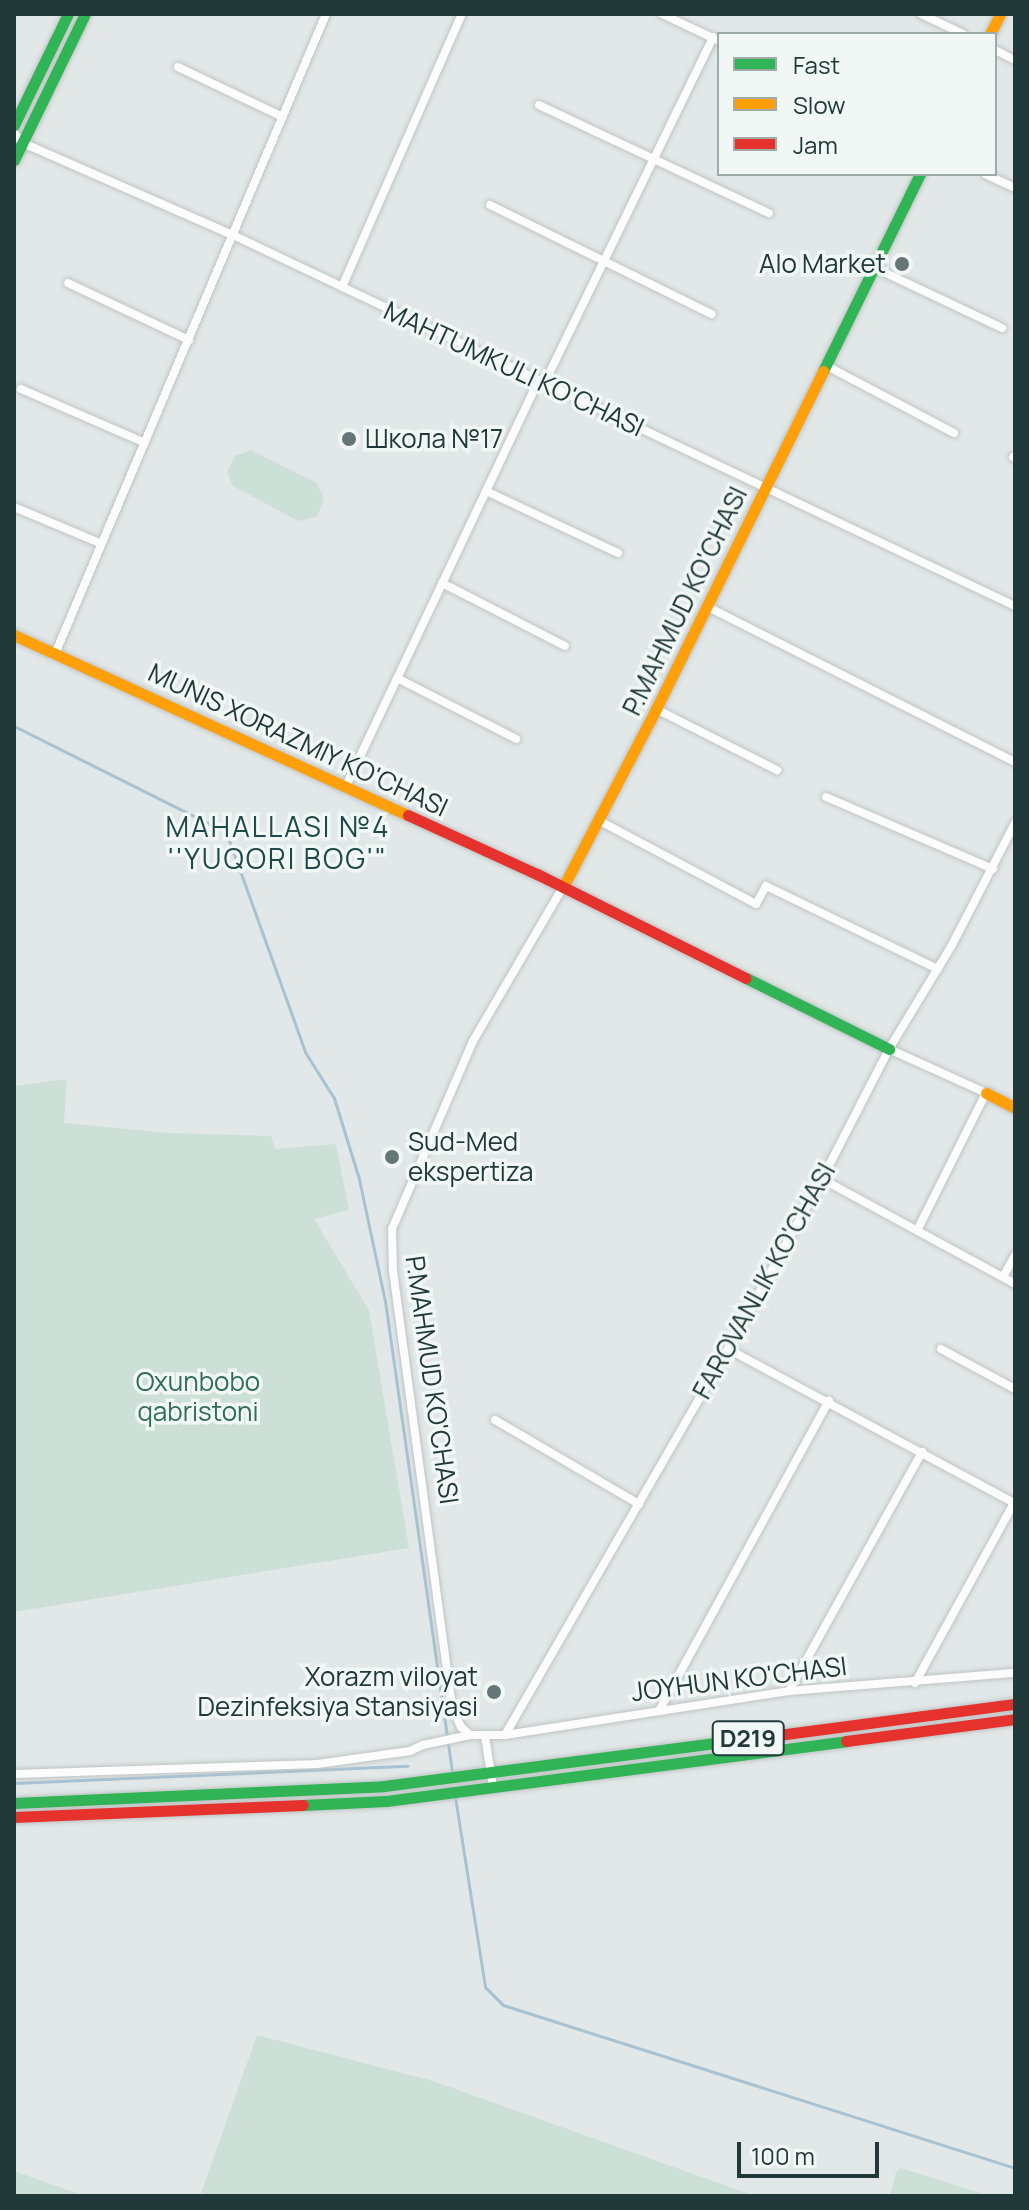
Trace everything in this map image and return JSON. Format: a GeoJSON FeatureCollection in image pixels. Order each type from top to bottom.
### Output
{"type":"FeatureCollection","features":[{"type":"Feature","properties":{"kind":"street"},"geometry":{"type":"LineString","coordinates":[[14,125],[68,14]]}},
{"type":"Feature","properties":{"kind":"street"},"geometry":{"type":"LineString","coordinates":[[14,160],[85,14]]}},
{"type":"Feature","properties":{"kind":"street"},"geometry":{"type":"LineString","coordinates":[[55,654],[235,236],[326,14]]}},
{"type":"Feature","properties":{"kind":"street"},"geometry":{"type":"LineString","coordinates":[[342,287],[462,14]]}},
{"type":"Feature","properties":{"kind":"street"},"geometry":{"type":"LineString","coordinates":[[346,786],[486,491],[716,39],[662,14]]}},
{"type":"Feature","properties":{"kind":"street"},"geometry":{"type":"LineString","coordinates":[[921,14],[959,32]]}},
{"type":"Feature","properties":{"kind":"street"},"geometry":{"type":"LineString","coordinates":[[991,32],[1000,14]]}},
{"type":"Feature","properties":{"kind":"street"},"geometry":{"type":"LineString","coordinates":[[997,51],[1015,60]]}},
{"type":"Feature","properties":{"kind":"street"},"geometry":{"type":"LineString","coordinates":[[178,67],[283,117]]}},
{"type":"Feature","properties":{"kind":"street"},"geometry":{"type":"LineString","coordinates":[[539,105],[769,213]]}},
{"type":"Feature","properties":{"kind":"street","name":"MAHTUMKULI KO'CHASI"},"geometry":{"type":"LineString","coordinates":[[14,133],[23,143],[235,236],[1015,606]]}},
{"type":"Feature","properties":{"kind":"street","name":"P.MAHMUD KO'CHASI"},"geometry":{"type":"LineString","coordinates":[[384,1233],[474,1039],[563,887],[656,709],[919,176]]}},
{"type":"Feature","properties":{"kind":"street"},"geometry":{"type":"LineString","coordinates":[[989,176],[1015,188]]}},
{"type":"Feature","properties":{"kind":"street"},"geometry":{"type":"LineString","coordinates":[[490,205],[712,314]]}},
{"type":"Feature","properties":{"kind":"street"},"geometry":{"type":"LineString","coordinates":[[873,267],[1002,328]]}},
{"type":"Feature","properties":{"kind":"street"},"geometry":{"type":"LineString","coordinates":[[68,283],[189,340]]}},
{"type":"Feature","properties":{"kind":"street"},"geometry":{"type":"LineString","coordinates":[[825,365],[954,433]]}},
{"type":"Feature","properties":{"kind":"street"},"geometry":{"type":"LineString","coordinates":[[21,389],[145,443]]}},
{"type":"Feature","properties":{"kind":"street"},"geometry":{"type":"LineString","coordinates":[[486,491],[618,553]]}},
{"type":"Feature","properties":{"kind":"street"},"geometry":{"type":"LineString","coordinates":[[14,507],[102,544]]}},
{"type":"Feature","properties":{"kind":"street"},"geometry":{"type":"LineString","coordinates":[[442,583],[565,646]]}},
{"type":"Feature","properties":{"kind":"street"},"geometry":{"type":"LineString","coordinates":[[706,606],[1015,762]]}},
{"type":"Feature","properties":{"kind":"street","name":"MUNIS XORAZMIY KO'CHASI"},"geometry":{"type":"LineString","coordinates":[[14,635],[563,887],[889,1049]]}},
{"type":"Feature","properties":{"kind":"street"},"geometry":{"type":"LineString","coordinates":[[397,678],[516,739]]}},
{"type":"Feature","properties":{"kind":"street"},"geometry":{"type":"LineString","coordinates":[[656,709],[777,770]]}},
{"type":"Feature","properties":{"kind":"street"},"geometry":{"type":"LineString","coordinates":[[826,797],[993,869]]}},
{"type":"Feature","properties":{"kind":"street"},"geometry":{"type":"LineString","coordinates":[[598,820],[756,904],[766,886],[938,969]]}},
{"type":"Feature","properties":{"kind":"street","name":"FAROVANLIK KO'CHASI"},"geometry":{"type":"LineString","coordinates":[[505,1735],[728,1349],[822,1179],[889,1049],[938,969],[993,869],[1015,823]]}},
{"type":"Feature","properties":{"kind":"street","name":"P.MAHMUD KO'CHASI"},"geometry":{"type":"LineString","coordinates":[[470,1735],[461,1727],[452,1707],[393,1272],[392,1229],[474,1039]]}},
{"type":"Feature","properties":{"kind":"street"},"geometry":{"type":"LineString","coordinates":[[889,1049],[1015,1108]]}},
{"type":"Feature","properties":{"kind":"street"},"geometry":{"type":"LineString","coordinates":[[918,1229],[986,1093]]}},
{"type":"Feature","properties":{"kind":"street"},"geometry":{"type":"LineString","coordinates":[[822,1179],[1015,1284]]}},
{"type":"Feature","properties":{"kind":"street"},"geometry":{"type":"LineString","coordinates":[[1003,1277],[1015,1255]]}},
{"type":"Feature","properties":{"kind":"street"},"geometry":{"type":"LineString","coordinates":[[728,1349],[1014,1502],[915,1683]]}},
{"type":"Feature","properties":{"kind":"street"},"geometry":{"type":"LineString","coordinates":[[941,1349],[1015,1389]]}},
{"type":"Feature","properties":{"kind":"street"},"geometry":{"type":"LineString","coordinates":[[659,1711],[829,1401]]}},
{"type":"Feature","properties":{"kind":"street"},"geometry":{"type":"LineString","coordinates":[[495,1420],[639,1504]]}},
{"type":"Feature","properties":{"kind":"street"},"geometry":{"type":"LineString","coordinates":[[789,1691],[922,1452]]}},
{"type":"Feature","properties":{"kind":"street","name":"JOYHUN KO'CHASI"},"geometry":{"type":"LineString","coordinates":[[14,1774],[317,1764],[410,1751],[423,1745],[470,1735],[505,1735],[789,1691],[1015,1673]]}},
{"type":"Feature","properties":{"kind":"street","name":"D219"},"geometry":{"type":"LineString","coordinates":[[14,1803],[384,1786],[1015,1704]]}},
{"type":"Feature","properties":{"kind":"street","name":"D219"},"geometry":{"type":"LineString","coordinates":[[14,1817],[386,1801],[1015,1719]]}},
{"type":"Feature","properties":{"kind":"street"},"geometry":{"type":"LineString","coordinates":[[485,1736],[485,1771],[489,1788]]}},
{"type":"Feature","properties":{"kind":"green space"},"geometry":{"type":"Polygon","coordinates":[[[251,450],[317,483],[324,499],[317,517],[298,521],[233,486],[227,472],[235,456],[251,450]]]}},
{"type":"Feature","properties":{"kind":"green space","name":"Oxunbobo qabristoni"},"geometry":{"type":"Polygon","coordinates":[[[67,1079],[64,1123],[169,1133],[271,1136],[275,1149],[336,1144],[349,1210],[314,1219],[369,1310],[409,1548],[14,1612],[14,1086],[67,1079]]]}},
{"type":"Feature","properties":{"kind":"green space"},"geometry":{"type":"Polygon","coordinates":[[[257,2035],[433,2081],[755,2196],[200,2196],[257,2035]]]}},
{"type":"Feature","properties":{"kind":"green space"},"geometry":{"type":"Polygon","coordinates":[[[901,2168],[990,2196],[890,2196],[896,2172],[901,2168]]]}},
{"type":"Feature","properties":{"kind":"green space"},"geometry":{"type":"Polygon","coordinates":[[[14,2171],[85,2196],[14,2196],[14,2171]]]}},
{"type":"Feature","properties":{"kind":"waterway"},"geometry":{"type":"LineString","coordinates":[[14,726],[226,832],[305,1052],[334,1098],[359,1179],[385,1301],[452,1774]]}},
{"type":"Feature","properties":{"kind":"waterway"},"geometry":{"type":"LineString","coordinates":[[14,1783],[408,1766]]}},
{"type":"Feature","properties":{"kind":"waterway"},"geometry":{"type":"LineString","coordinates":[[455,1797],[485,1987],[503,2005],[1015,2168]]}},
{"type":"Feature","properties":{"kind":"traffic: fast"},"geometry":{"type":"LineString","coordinates":[[14,125],[68,14]]}},
{"type":"Feature","properties":{"kind":"traffic: fast"},"geometry":{"type":"LineString","coordinates":[[14,160],[85,14]]}},
{"type":"Feature","properties":{"kind":"traffic: fast"},"geometry":{"type":"LineString","coordinates":[[823,371],[919,176]]}},
{"type":"Feature","properties":{"kind":"traffic: fast"},"geometry":{"type":"LineString","coordinates":[[746,978],[889,1049]]}},
{"type":"Feature","properties":{"kind":"traffic: fast"},"geometry":{"type":"LineString","coordinates":[[14,1803],[384,1786],[748,1739]]}},
{"type":"Feature","properties":{"kind":"traffic: fast"},"geometry":{"type":"LineString","coordinates":[[303,1805],[386,1801],[846,1741]]}},
{"type":"Feature","properties":{"kind":"traffic: slow"},"geometry":{"type":"LineString","coordinates":[[991,32],[1000,14]]}},
{"type":"Feature","properties":{"kind":"traffic: slow"},"geometry":{"type":"LineString","coordinates":[[563,887],[656,709],[823,371]]}},
{"type":"Feature","properties":{"kind":"traffic: slow"},"geometry":{"type":"LineString","coordinates":[[14,635],[408,815]]}},
{"type":"Feature","properties":{"kind":"traffic: slow"},"geometry":{"type":"LineString","coordinates":[[986,1093],[1015,1108]]}},
{"type":"Feature","properties":{"kind":"traffic: jam"},"geometry":{"type":"LineString","coordinates":[[408,815],[537,874],[746,978]]}},
{"type":"Feature","properties":{"kind":"traffic: jam"},"geometry":{"type":"LineString","coordinates":[[748,1739],[1015,1704]]}},
{"type":"Feature","properties":{"kind":"traffic: jam"},"geometry":{"type":"LineString","coordinates":[[846,1741],[1015,1719]]}},
{"type":"Feature","properties":{"kind":"traffic: jam"},"geometry":{"type":"LineString","coordinates":[[14,1817],[303,1805]]}},
{"type":"Feature","properties":{"kind":"place","name":"Alo Market"},"geometry":{"type":"Point","coordinates":[902,264]}},
{"type":"Feature","properties":{"kind":"place","name":"Школа №17"},"geometry":{"type":"Point","coordinates":[349,439]}},
{"type":"Feature","properties":{"kind":"place","name":"Sud-Med ekspertiza"},"geometry":{"type":"Point","coordinates":[392,1157]}},
{"type":"Feature","properties":{"kind":"place","name":"Xorazm viloyat Dezinfeksiya Stansiyasi"},"geometry":{"type":"Point","coordinates":[494,1692]}},
{"type":"Feature","properties":{"kind":"district","name":"MAHALLASI №4 ''YUQORI BOG'\""},"geometry":{"type":"Point","coordinates":[278,842]}}]}
